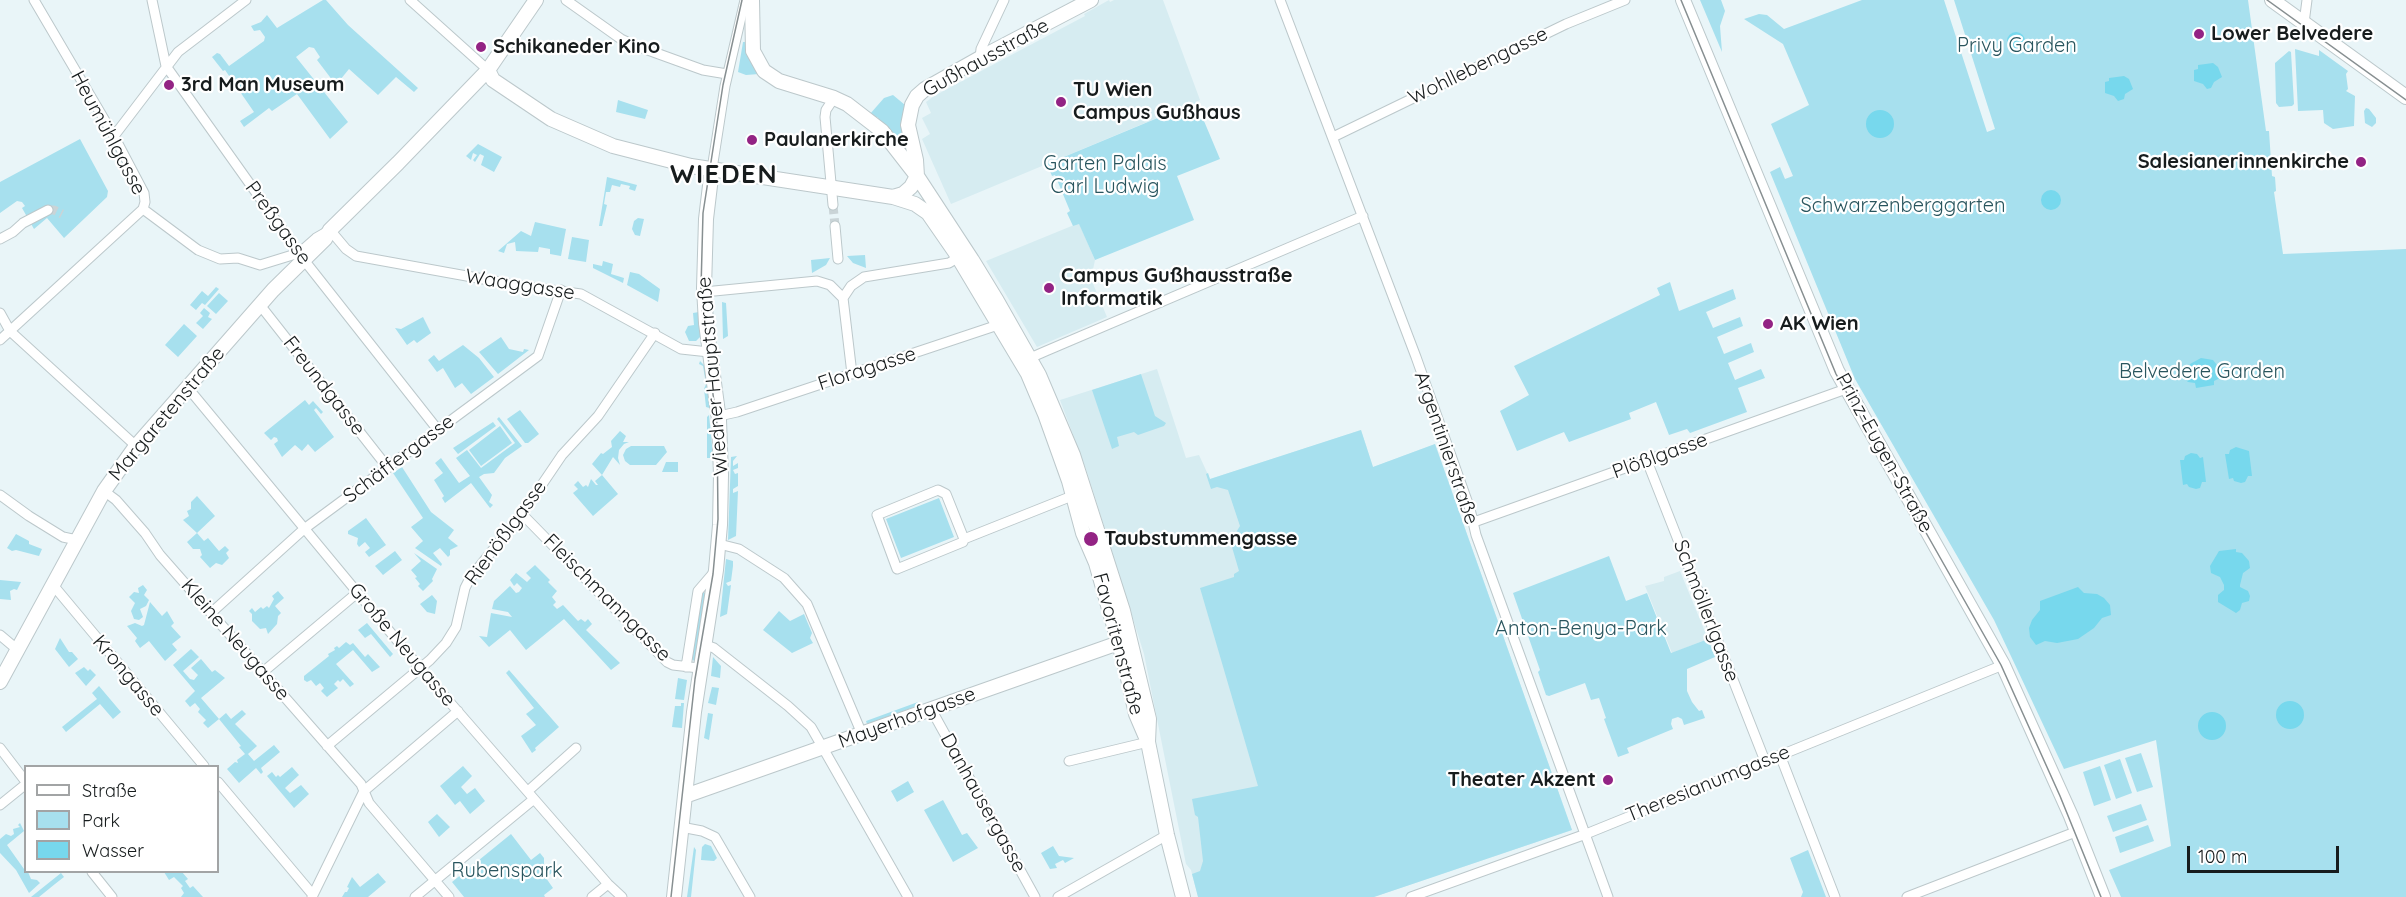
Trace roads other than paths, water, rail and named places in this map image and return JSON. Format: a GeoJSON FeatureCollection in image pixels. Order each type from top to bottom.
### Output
{"type":"FeatureCollection","features":[{"type":"Feature","properties":{"kind":"main road","name":"Margaretenstraße"},"geometry":{"type":"LineString","coordinates":[[0,682],[19,651],[104,491],[136,446],[302,257],[325,240],[330,230],[488,70],[536,0]]}},
{"type":"Feature","properties":{"kind":"main road","name":"Favoritenstraße"},"geometry":{"type":"LineString","coordinates":[[752,0],[753,51],[757,62],[772,77],[834,98],[863,115],[882,131],[917,176],[998,301],[1045,414],[1069,481],[1083,533],[1124,641]]}},
{"type":"Feature","properties":{"kind":"main road","name":"Gußhausstraße"},"geometry":{"type":"LineString","coordinates":[[915,99],[925,89],[980,58],[1091,0]]}},
{"type":"Feature","properties":{"kind":"main road","name":"Prinz-Eugen-Straße"},"geometry":{"type":"LineString","coordinates":[[1683,0],[1830,354],[1846,388],[2003,665],[2078,831],[2103,897]]}},
{"type":"Feature","properties":{"kind":"main road"},"geometry":{"type":"LineString","coordinates":[[2272,0],[2406,97]]}},
{"type":"Feature","properties":{"kind":"main road","name":"Favoritenstraße"},"geometry":{"type":"LineString","coordinates":[[488,70],[498,83],[551,119],[613,146],[712,169],[893,197],[915,204],[928,213],[955,252],[998,325],[1030,358],[1055,410],[1086,490],[1123,611],[1124,641],[1136,714],[1148,742],[1167,835],[1183,897]]}},
{"type":"Feature","properties":{"kind":"main road","name":"Favoritenstraße"},"geometry":{"type":"LineString","coordinates":[[915,99],[908,125],[917,176]]}},
{"type":"Feature","properties":{"kind":"main road","name":"Wiedner Hauptstraße"},"geometry":{"type":"LineString","coordinates":[[674,897],[685,796],[693,668],[703,644],[716,570],[722,475],[719,416],[709,352],[704,292],[706,219],[712,169]]}},
{"type":"Feature","properties":{"kind":"main road"},"geometry":{"type":"LineString","coordinates":[[893,197],[903,194],[911,187],[917,176]]}},
{"type":"Feature","properties":{"kind":"main road","name":"Mayerhofgasse"},"geometry":{"type":"LineString","coordinates":[[685,796],[1124,641]]}},
{"type":"Feature","properties":{"kind":"street","name":"Heumühlgasse"},"geometry":{"type":"LineString","coordinates":[[34,0],[114,136],[144,193],[146,202],[143,209],[198,250],[213,258],[226,260],[238,258],[260,265],[302,257]]}},
{"type":"Feature","properties":{"kind":"street","name":"Preßgasse"},"geometry":{"type":"LineString","coordinates":[[152,0],[166,66],[302,257],[438,430]]}},
{"type":"Feature","properties":{"kind":"street"},"geometry":{"type":"LineString","coordinates":[[114,136],[178,52],[246,0]]}},
{"type":"Feature","properties":{"kind":"street"},"geometry":{"type":"LineString","coordinates":[[410,0],[488,70]]}},
{"type":"Feature","properties":{"kind":"street"},"geometry":{"type":"LineString","coordinates":[[566,0],[621,39],[634,45],[703,70],[727,74]]}},
{"type":"Feature","properties":{"kind":"street","name":"Wiedner Hauptstraße"},"geometry":{"type":"LineString","coordinates":[[712,169],[727,74],[745,0]]}},
{"type":"Feature","properties":{"kind":"street"},"geometry":{"type":"LineString","coordinates":[[980,58],[981,48],[1004,0]]}},
{"type":"Feature","properties":{"kind":"street","name":"Argentinierstraße"},"geometry":{"type":"LineString","coordinates":[[1280,0],[1363,216],[1608,897]]}},
{"type":"Feature","properties":{"kind":"street","name":"Wohllebengasse"},"geometry":{"type":"LineString","coordinates":[[1333,137],[1566,24],[1624,0]]}},
{"type":"Feature","properties":{"kind":"street"},"geometry":{"type":"LineString","coordinates":[[2304,23],[2307,0]]}},
{"type":"Feature","properties":{"kind":"street"},"geometry":{"type":"LineString","coordinates":[[833,205],[825,117],[826,110],[834,98]]}},
{"type":"Feature","properties":{"kind":"street"},"geometry":{"type":"LineString","coordinates":[[0,340],[143,209]]}},
{"type":"Feature","properties":{"kind":"street"},"geometry":{"type":"LineString","coordinates":[[0,239],[23,223],[48,210]]}},
{"type":"Feature","properties":{"kind":"street"},"geometry":{"type":"LineString","coordinates":[[1030,358],[1363,216]]}},
{"type":"Feature","properties":{"kind":"street"},"geometry":{"type":"LineString","coordinates":[[835,226],[838,260]]}},
{"type":"Feature","properties":{"kind":"street","name":"Waaggasse"},"geometry":{"type":"LineString","coordinates":[[330,230],[350,252],[360,257],[522,286],[561,290],[588,297],[681,349],[709,352]]}},
{"type":"Feature","properties":{"kind":"street"},"geometry":{"type":"LineString","coordinates":[[843,298],[851,286],[864,277],[949,263],[954,260],[955,252]]}},
{"type":"Feature","properties":{"kind":"street"},"geometry":{"type":"LineString","coordinates":[[704,292],[817,281],[830,285],[843,298],[852,375]]}},
{"type":"Feature","properties":{"kind":"street","name":"Schäffergasse"},"geometry":{"type":"LineString","coordinates":[[211,613],[304,529],[538,356],[561,290]]}},
{"type":"Feature","properties":{"kind":"street","name":"Freundgasse"},"geometry":{"type":"LineString","coordinates":[[260,305],[388,468]]}},
{"type":"Feature","properties":{"kind":"street"},"geometry":{"type":"LineString","coordinates":[[0,313],[10,331],[136,446]]}},
{"type":"Feature","properties":{"kind":"street","name":"Floragasse"},"geometry":{"type":"LineString","coordinates":[[719,416],[852,375],[998,325]]}},
{"type":"Feature","properties":{"kind":"street","name":"Rienößlgasse"},"geometry":{"type":"LineString","coordinates":[[327,746],[420,668],[452,635],[470,578],[522,514],[562,455],[602,411],[655,333]]}},
{"type":"Feature","properties":{"kind":"street","name":"Große Neugasse"},"geometry":{"type":"LineString","coordinates":[[188,387],[420,668],[622,897]]}},
{"type":"Feature","properties":{"kind":"street","name":"Plößlgasse"},"geometry":{"type":"LineString","coordinates":[[1474,522],[1846,388]]}},
{"type":"Feature","properties":{"kind":"street","name":"Schmöllerlgasse"},"geometry":{"type":"LineString","coordinates":[[1647,461],[1765,761]]}},
{"type":"Feature","properties":{"kind":"street"},"geometry":{"type":"LineString","coordinates":[[964,538],[946,494],[938,490],[877,515],[897,568],[963,542],[964,538],[1086,490]]}},
{"type":"Feature","properties":{"kind":"street","name":"Kleine Neugasse"},"geometry":{"type":"LineString","coordinates":[[104,491],[116,500],[145,533],[160,555],[327,746],[364,791],[369,803],[449,897]]}},
{"type":"Feature","properties":{"kind":"street"},"geometry":{"type":"LineString","coordinates":[[0,495],[63,537],[76,540]]}},
{"type":"Feature","properties":{"kind":"street","name":"Fleischmanngasse"},"geometry":{"type":"LineString","coordinates":[[522,514],[667,662],[693,668]]}},
{"type":"Feature","properties":{"kind":"street"},"geometry":{"type":"LineString","coordinates":[[718,544],[739,549],[784,578],[807,604],[862,734]]}},
{"type":"Feature","properties":{"kind":"street"},"geometry":{"type":"LineString","coordinates":[[693,668],[698,591],[716,570]]}},
{"type":"Feature","properties":{"kind":"street","name":"Krongasse"},"geometry":{"type":"LineString","coordinates":[[53,585],[203,765]]}},
{"type":"Feature","properties":{"kind":"street"},"geometry":{"type":"LineString","coordinates":[[263,672],[357,593]]}},
{"type":"Feature","properties":{"kind":"street"},"geometry":{"type":"LineString","coordinates":[[0,635],[19,651]]}},
{"type":"Feature","properties":{"kind":"street"},"geometry":{"type":"LineString","coordinates":[[703,644],[714,648],[811,727],[908,897]]}},
{"type":"Feature","properties":{"kind":"street","name":"Theresianumgasse"},"geometry":{"type":"LineString","coordinates":[[1411,897],[1586,834],[2003,665]]}},
{"type":"Feature","properties":{"kind":"street","name":"Danhausergasse"},"geometry":{"type":"LineString","coordinates":[[931,709],[1035,897]]}},
{"type":"Feature","properties":{"kind":"street"},"geometry":{"type":"LineString","coordinates":[[219,783],[313,896],[364,791],[458,711]]}},
{"type":"Feature","properties":{"kind":"street"},"geometry":{"type":"LineString","coordinates":[[1069,761],[1148,742]]}},
{"type":"Feature","properties":{"kind":"street"},"geometry":{"type":"LineString","coordinates":[[0,748],[24,780]]}},
{"type":"Feature","properties":{"kind":"street"},"geometry":{"type":"LineString","coordinates":[[415,897],[436,881],[531,795],[576,748]]}},
{"type":"Feature","properties":{"kind":"street"},"geometry":{"type":"LineString","coordinates":[[1780,755],[1835,897]]}},
{"type":"Feature","properties":{"kind":"street"},"geometry":{"type":"LineString","coordinates":[[0,805],[24,785]]}},
{"type":"Feature","properties":{"kind":"street"},"geometry":{"type":"LineString","coordinates":[[681,827],[702,831],[715,837],[750,897]]}},
{"type":"Feature","properties":{"kind":"street"},"geometry":{"type":"LineString","coordinates":[[1907,897],[2078,831]]}},
{"type":"Feature","properties":{"kind":"street"},"geometry":{"type":"LineString","coordinates":[[1058,897],[1167,835]]}},
{"type":"Feature","properties":{"kind":"street"},"geometry":{"type":"LineString","coordinates":[[93,873],[112,897]]}},
{"type":"Feature","properties":{"kind":"street"},"geometry":{"type":"LineString","coordinates":[[592,897],[609,884]]}},
{"type":"Feature","properties":{"kind":"water"},"geometry":{"type":"Polygon","coordinates":[[[2016,32],[2022,35],[2025,41],[2022,47],[2016,50],[2010,47],[2007,41],[2010,35],[2016,32]]]}},
{"type":"Feature","properties":{"kind":"water"},"geometry":{"type":"Polygon","coordinates":[[[2213,63],[2218,67],[2222,77],[2207,89],[2203,84],[2194,81],[2194,70],[2198,69],[2198,65],[2213,63]]]}},
{"type":"Feature","properties":{"kind":"water"},"geometry":{"type":"Polygon","coordinates":[[[2124,76],[2129,79],[2133,89],[2125,94],[2124,99],[2118,101],[2114,96],[2105,93],[2105,82],[2109,81],[2109,78],[2124,76]]]}},
{"type":"Feature","properties":{"kind":"water"},"geometry":{"type":"Polygon","coordinates":[[[1880,110],[1890,114],[1894,124],[1890,134],[1880,138],[1870,134],[1866,124],[1870,114],[1880,110]]]}},
{"type":"Feature","properties":{"kind":"water"},"geometry":{"type":"Polygon","coordinates":[[[2051,190],[2058,193],[2061,200],[2058,207],[2051,210],[2044,207],[2041,200],[2044,193],[2051,190]]]}},
{"type":"Feature","properties":{"kind":"water"},"geometry":{"type":"Polygon","coordinates":[[[2201,358],[2213,360],[2220,369],[2223,368],[2220,378],[2214,381],[2214,385],[2196,388],[2195,383],[2188,382],[2182,374],[2186,373],[2190,364],[2201,358]]]}},
{"type":"Feature","properties":{"kind":"water"},"geometry":{"type":"Polygon","coordinates":[[[2236,447],[2249,451],[2252,476],[2248,476],[2245,482],[2241,483],[2234,481],[2233,478],[2229,479],[2225,454],[2229,454],[2230,450],[2236,447]]]}},
{"type":"Feature","properties":{"kind":"water"},"geometry":{"type":"Polygon","coordinates":[[[2191,453],[2197,454],[2200,458],[2203,457],[2206,482],[2202,482],[2200,488],[2196,489],[2187,484],[2183,485],[2180,460],[2184,460],[2185,456],[2191,453]]]}},
{"type":"Feature","properties":{"kind":"water"},"geometry":{"type":"Polygon","coordinates":[[[2236,549],[2236,552],[2242,553],[2249,561],[2250,568],[2243,573],[2240,587],[2248,591],[2250,596],[2249,601],[2242,603],[2240,610],[2236,613],[2218,602],[2218,595],[2224,590],[2224,585],[2220,577],[2211,573],[2210,566],[2219,551],[2236,549]]]}},
{"type":"Feature","properties":{"kind":"water"},"geometry":{"type":"Polygon","coordinates":[[[2078,587],[2084,593],[2097,594],[2104,598],[2110,605],[2111,615],[2102,618],[2094,628],[2078,639],[2057,643],[2045,641],[2036,645],[2030,637],[2029,628],[2040,610],[2040,601],[2078,587]]]}},
{"type":"Feature","properties":{"kind":"water"},"geometry":{"type":"Polygon","coordinates":[[[2290,701],[2300,705],[2304,715],[2300,725],[2290,729],[2280,725],[2276,715],[2280,705],[2290,701]]]}},
{"type":"Feature","properties":{"kind":"water"},"geometry":{"type":"Polygon","coordinates":[[[2212,712],[2222,716],[2226,726],[2222,736],[2212,740],[2202,736],[2198,726],[2202,716],[2212,712]]]}},
{"type":"Feature","properties":{"kind":"tunnel"},"geometry":{"type":"LineString","coordinates":[[833,205],[835,226]]}},
{"type":"Feature","properties":{"kind":"tunnel"},"geometry":{"type":"LineString","coordinates":[[48,210],[62,214]]}},
{"type":"Feature","properties":{"kind":"tram line"},"geometry":{"type":"LineString","coordinates":[[671,897],[695,679],[713,574],[718,519],[717,424],[701,288],[703,213],[723,85],[742,0]]}},
{"type":"Feature","properties":{"kind":"tram line"},"geometry":{"type":"LineString","coordinates":[[1681,0],[1836,374],[2001,665],[2060,796],[2101,897]]}},
{"type":"Feature","properties":{"kind":"tram line"},"geometry":{"type":"LineString","coordinates":[[2267,0],[2406,100]]}},
{"type":"Feature","properties":{"kind":"place","name":"Lower Belvedere"},"geometry":{"type":"Point","coordinates":[2199,34]}},
{"type":"Feature","properties":{"kind":"place","name":"Schikaneder Kino"},"geometry":{"type":"Point","coordinates":[481,47]}},
{"type":"Feature","properties":{"kind":"place","name":"3rd Man Museum"},"geometry":{"type":"Point","coordinates":[169,85]}},
{"type":"Feature","properties":{"kind":"place","name":"TU Wien Campus Gußhaus"},"geometry":{"type":"Point","coordinates":[1061,102]}},
{"type":"Feature","properties":{"kind":"place","name":"Paulanerkirche"},"geometry":{"type":"Point","coordinates":[752,140]}},
{"type":"Feature","properties":{"kind":"place","name":"Salesianerinnenkirche"},"geometry":{"type":"Point","coordinates":[2361,162]}},
{"type":"Feature","properties":{"kind":"place","name":"Campus Gußhausstraße Informatik"},"geometry":{"type":"Point","coordinates":[1049,288]}},
{"type":"Feature","properties":{"kind":"place","name":"AK Wien"},"geometry":{"type":"Point","coordinates":[1768,324]}},
{"type":"Feature","properties":{"kind":"place","name":"Taubstummengasse"},"geometry":{"type":"Point","coordinates":[1091,539]}},
{"type":"Feature","properties":{"kind":"place","name":"Theater Akzent"},"geometry":{"type":"Point","coordinates":[1608,780]}},
{"type":"Feature","properties":{"kind":"district","name":"WIEDEN"},"geometry":{"type":"Point","coordinates":[724,175]}},
{"type":"Feature","properties":{"kind":"park label","name":"Privy Garden"},"geometry":{"type":"Point","coordinates":[2017,46]}},
{"type":"Feature","properties":{"kind":"park label","name":"Garten Palais Carl Ludwig"},"geometry":{"type":"Point","coordinates":[1105,176]}},
{"type":"Feature","properties":{"kind":"park label","name":"Schwarzenberggarten"},"geometry":{"type":"Point","coordinates":[1903,206]}},
{"type":"Feature","properties":{"kind":"park label","name":"Belvedere Garden"},"geometry":{"type":"Point","coordinates":[2202,372]}},
{"type":"Feature","properties":{"kind":"park label","name":"Anton-Benya-Park"},"geometry":{"type":"Point","coordinates":[1581,629]}},
{"type":"Feature","properties":{"kind":"park label","name":"Rubenspark"},"geometry":{"type":"Point","coordinates":[507,871]}}]}
